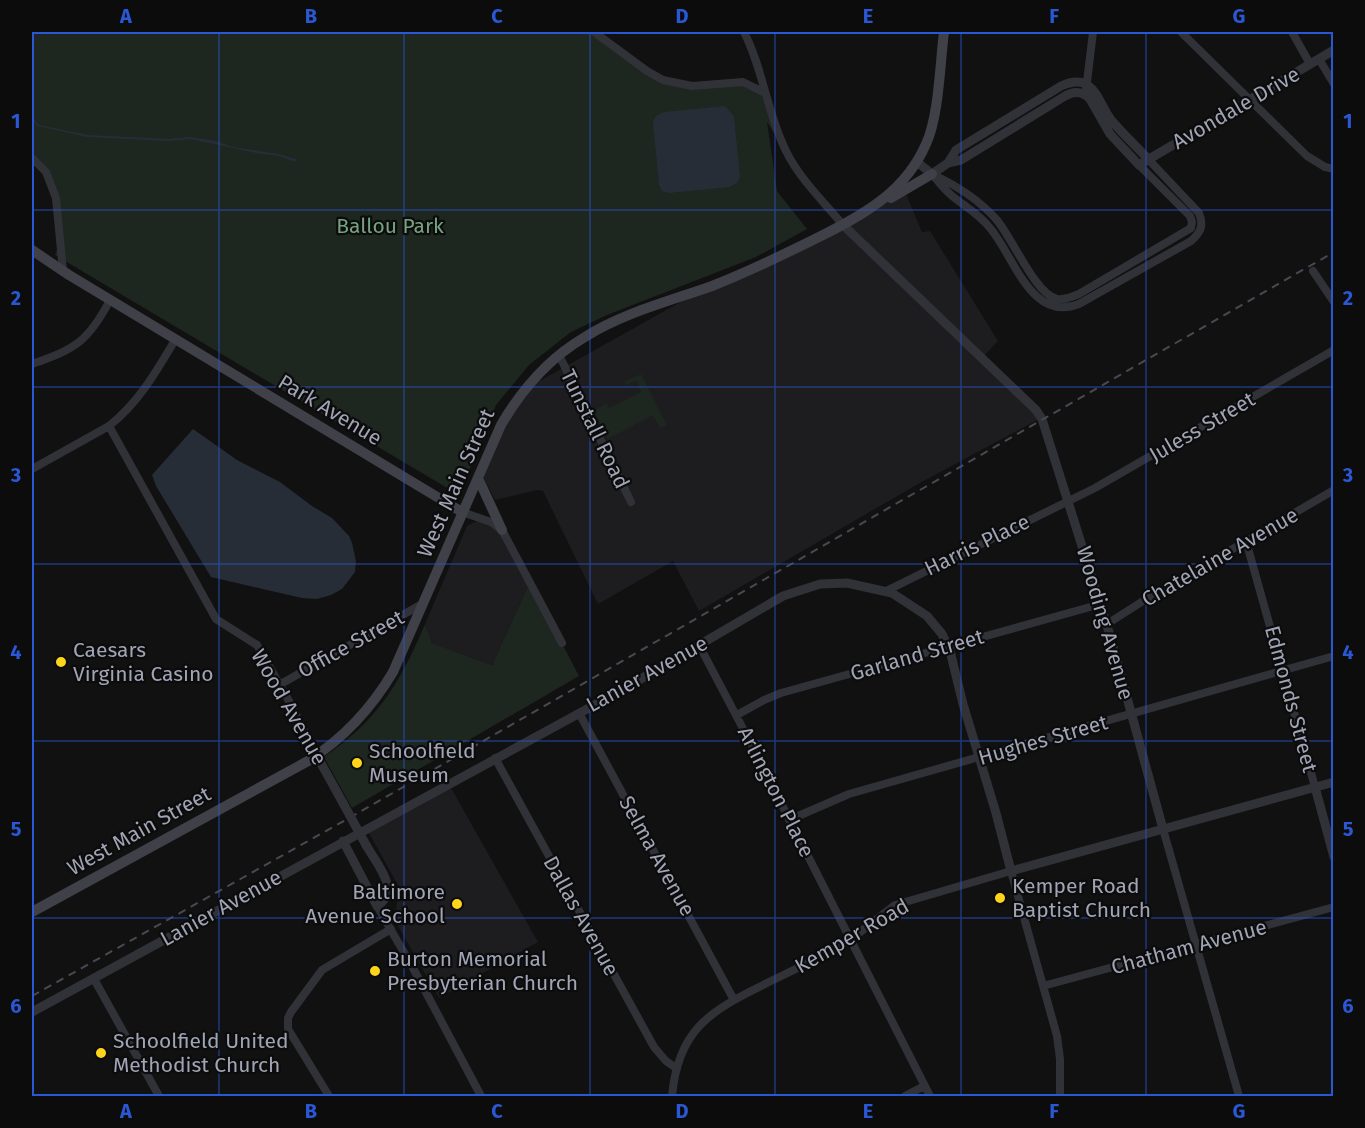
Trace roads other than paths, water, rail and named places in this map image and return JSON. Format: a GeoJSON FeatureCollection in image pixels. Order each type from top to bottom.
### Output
{"type":"FeatureCollection","features":[{"type":"Feature","properties":{"kind":"main road","name":"West Main Street"},"geometry":{"type":"LineString","coordinates":[[32,912],[317,756],[356,724],[372,705],[393,672],[501,425],[538,374],[578,341],[603,327],[747,272],[870,210],[898,188],[927,144],[932,126],[942,32]]}},
{"type":"Feature","properties":{"kind":"main road"},"geometry":{"type":"LineString","coordinates":[[870,210],[932,174]]}},
{"type":"Feature","properties":{"kind":"main road","name":"Park Avenue"},"geometry":{"type":"LineString","coordinates":[[32,250],[175,340],[462,512]]}},
{"type":"Feature","properties":{"kind":"main road"},"geometry":{"type":"LineString","coordinates":[[478,478],[502,530]]}},
{"type":"Feature","properties":{"kind":"street"},"geometry":{"type":"LineString","coordinates":[[594,32],[663,80],[692,86],[743,82],[765,93]]}},
{"type":"Feature","properties":{"kind":"street"},"geometry":{"type":"LineString","coordinates":[[744,32],[775,125],[792,162],[843,225]]}},
{"type":"Feature","properties":{"kind":"street"},"geometry":{"type":"LineString","coordinates":[[932,174],[958,186],[991,213],[1000,223],[1044,292],[1059,299],[1079,294],[1189,231],[1192,225],[1191,219],[1110,134],[1086,90],[1093,32]]}},
{"type":"Feature","properties":{"kind":"street"},"geometry":{"type":"LineString","coordinates":[[1181,32],[1307,156],[1334,169]]}},
{"type":"Feature","properties":{"kind":"street"},"geometry":{"type":"LineString","coordinates":[[1292,32],[1334,84]]}},
{"type":"Feature","properties":{"kind":"street","name":"Avondale Drive"},"geometry":{"type":"LineString","coordinates":[[1139,165],[1334,50]]}},
{"type":"Feature","properties":{"kind":"street"},"geometry":{"type":"LineString","coordinates":[[917,162],[932,174],[949,194],[983,220],[1029,288],[1039,300],[1053,308],[1066,309],[1083,302],[1191,241],[1202,229],[1199,213],[1186,197],[1111,119],[1098,96],[1074,82],[1067,83],[956,150],[948,163]]}},
{"type":"Feature","properties":{"kind":"street"},"geometry":{"type":"LineString","coordinates":[[932,174],[948,163],[961,160],[1071,92],[1086,90]]}},
{"type":"Feature","properties":{"kind":"street"},"geometry":{"type":"LineString","coordinates":[[1007,118],[1013,127]]}},
{"type":"Feature","properties":{"kind":"street"},"geometry":{"type":"LineString","coordinates":[[32,158],[46,172],[56,198],[63,271]]}},
{"type":"Feature","properties":{"kind":"street"},"geometry":{"type":"LineString","coordinates":[[1177,203],[1186,197]]}},
{"type":"Feature","properties":{"kind":"street"},"geometry":{"type":"LineString","coordinates":[[983,220],[991,213]]}},
{"type":"Feature","properties":{"kind":"street","name":"Wooding Avenue"},"geometry":{"type":"LineString","coordinates":[[843,225],[1036,410],[1045,426],[1107,624],[1239,1096]]}},
{"type":"Feature","properties":{"kind":"street"},"geometry":{"type":"LineString","coordinates":[[1172,240],[1177,249]]}},
{"type":"Feature","properties":{"kind":"street"},"geometry":{"type":"LineString","coordinates":[[1007,253],[1016,248]]}},
{"type":"Feature","properties":{"kind":"street"},"geometry":{"type":"LineString","coordinates":[[1313,271],[1334,302]]}},
{"type":"Feature","properties":{"kind":"street"},"geometry":{"type":"LineString","coordinates":[[1029,288],[1038,284]]}},
{"type":"Feature","properties":{"kind":"street"},"geometry":{"type":"LineString","coordinates":[[1079,294],[1083,302]]}},
{"type":"Feature","properties":{"kind":"street"},"geometry":{"type":"LineString","coordinates":[[32,364],[66,350],[85,338],[97,324],[110,300]]}},
{"type":"Feature","properties":{"kind":"street"},"geometry":{"type":"LineString","coordinates":[[32,469],[109,426],[133,404],[148,386],[175,340]]}},
{"type":"Feature","properties":{"kind":"street","name":"Juless Street"},"geometry":{"type":"LineString","coordinates":[[1069,501],[1334,350]]}},
{"type":"Feature","properties":{"kind":"street","name":"Tunstall Road"},"geometry":{"type":"LineString","coordinates":[[559,355],[632,502]]}},
{"type":"Feature","properties":{"kind":"street","name":"Wood Avenue"},"geometry":{"type":"LineString","coordinates":[[109,426],[216,619],[257,645],[389,886],[385,902],[377,906]]}},
{"type":"Feature","properties":{"kind":"street","name":"Chatelaine Avenue"},"geometry":{"type":"LineString","coordinates":[[1107,624],[1334,490]]}},
{"type":"Feature","properties":{"kind":"street","name":"Harris Place"},"geometry":{"type":"LineString","coordinates":[[886,591],[1069,501]]}},
{"type":"Feature","properties":{"kind":"street","name":"Park Avenue"},"geometry":{"type":"LineString","coordinates":[[462,512],[491,522],[502,530]]}},
{"type":"Feature","properties":{"kind":"street"},"geometry":{"type":"LineString","coordinates":[[502,530],[562,643]]}},
{"type":"Feature","properties":{"kind":"street","name":"Edmonds Street"},"geometry":{"type":"LineString","coordinates":[[1246,541],[1284,670],[1334,856]]}},
{"type":"Feature","properties":{"kind":"street","name":"Lanier Avenue"},"geometry":{"type":"LineString","coordinates":[[32,1012],[579,713],[783,596],[807,586],[834,582],[847,583],[886,591],[927,616],[942,634],[948,646],[1057,1036],[1060,1059],[1060,1096]]}},
{"type":"Feature","properties":{"kind":"street","name":"Office Street"},"geometry":{"type":"LineString","coordinates":[[279,685],[423,604]]}},
{"type":"Feature","properties":{"kind":"street","name":"Garland Street"},"geometry":{"type":"LineString","coordinates":[[736,715],[781,693],[1101,604]]}},
{"type":"Feature","properties":{"kind":"street","name":"Arlington Place"},"geometry":{"type":"LineString","coordinates":[[699,645],[930,1096]]}},
{"type":"Feature","properties":{"kind":"street","name":"Hughes Street"},"geometry":{"type":"LineString","coordinates":[[789,820],[849,794],[1334,656]]}},
{"type":"Feature","properties":{"kind":"street","name":"Selma Avenue"},"geometry":{"type":"LineString","coordinates":[[579,713],[734,1000]]}},
{"type":"Feature","properties":{"kind":"street","name":"Dallas Avenue"},"geometry":{"type":"LineString","coordinates":[[495,758],[654,1047],[666,1061],[676,1068]]}},
{"type":"Feature","properties":{"kind":"street","name":"Kemper Road"},"geometry":{"type":"LineString","coordinates":[[672,1096],[676,1068],[682,1052],[695,1030],[713,1013],[850,940],[885,912],[902,902],[1334,782]]}},
{"type":"Feature","properties":{"kind":"street"},"geometry":{"type":"LineString","coordinates":[[343,841],[481,1096]]}},
{"type":"Feature","properties":{"kind":"street","name":"Chatham Avenue"},"geometry":{"type":"LineString","coordinates":[[1043,986],[1334,907]]}},
{"type":"Feature","properties":{"kind":"street"},"geometry":{"type":"LineString","coordinates":[[329,1096],[288,1029],[288,1018],[324,968],[391,929]]}},
{"type":"Feature","properties":{"kind":"street"},"geometry":{"type":"LineString","coordinates":[[94,979],[159,1096]]}},
{"type":"Feature","properties":{"kind":"street"},"geometry":{"type":"LineString","coordinates":[[905,1096],[924,1086]]}},
{"type":"Feature","properties":{"kind":"railway"},"geometry":{"type":"LineString","coordinates":[[32,996],[358,813],[1334,252]]}},
{"type":"Feature","properties":{"kind":"place","name":"Caesars Virginia Casino"},"geometry":{"type":"Point","coordinates":[61,662]}},
{"type":"Feature","properties":{"kind":"place","name":"Schoolfield Museum"},"geometry":{"type":"Point","coordinates":[357,763]}},
{"type":"Feature","properties":{"kind":"place","name":"Kemper Road Baptist Church"},"geometry":{"type":"Point","coordinates":[1000,898]}},
{"type":"Feature","properties":{"kind":"place","name":"Baltimore Avenue School"},"geometry":{"type":"Point","coordinates":[457,904]}},
{"type":"Feature","properties":{"kind":"place","name":"Burton Memorial Presbyterian Church"},"geometry":{"type":"Point","coordinates":[375,971]}},
{"type":"Feature","properties":{"kind":"place","name":"Schoolfield United Methodist Church"},"geometry":{"type":"Point","coordinates":[101,1053]}},
{"type":"Feature","properties":{"kind":"park label","name":"Ballou Park"},"geometry":{"type":"Point","coordinates":[390,226]}}]}
